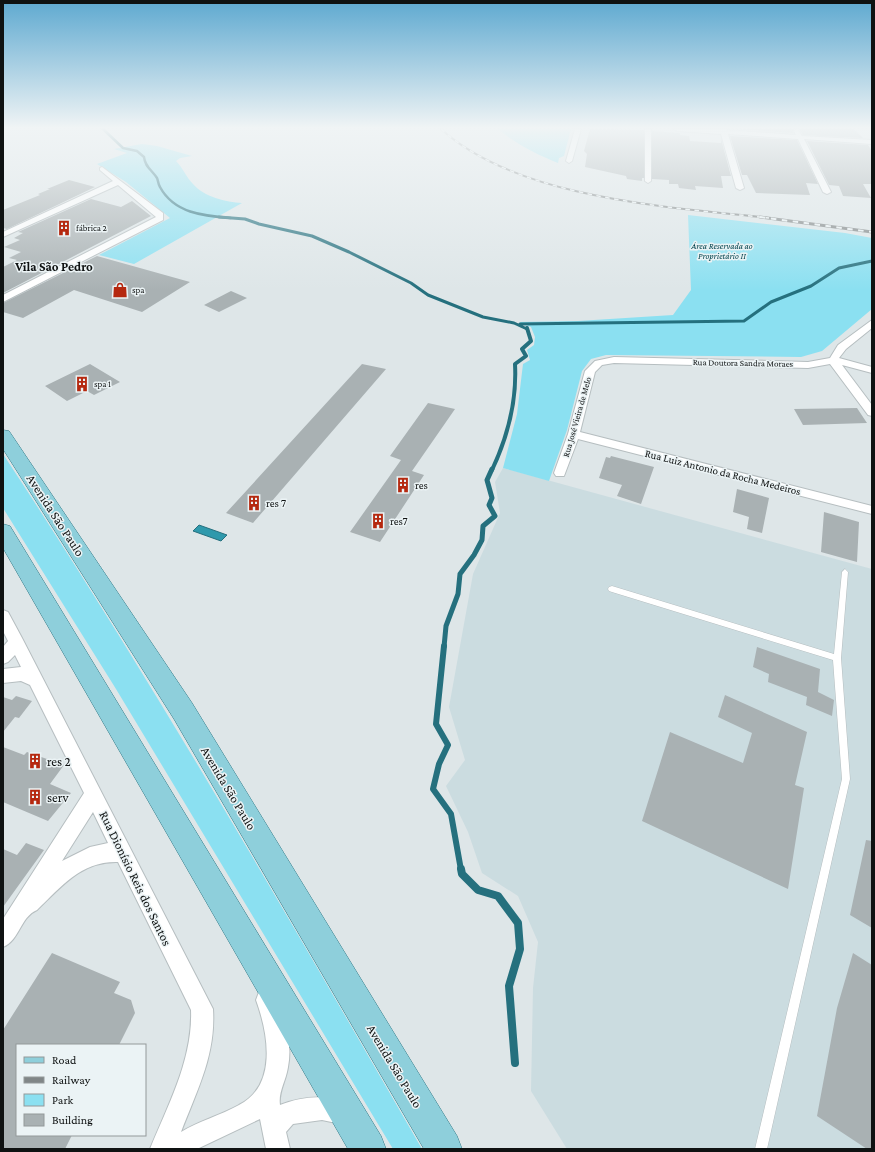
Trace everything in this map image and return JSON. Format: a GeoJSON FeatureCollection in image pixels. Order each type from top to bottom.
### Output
{"type":"FeatureCollection","features":[{"type":"Feature","properties":{"kind":"main road","name":"Avenida São Paulo"},"geometry":{"type":"LineString","coordinates":[[3,435],[183,711],[444,1149]]}},
{"type":"Feature","properties":{"kind":"main road"},"geometry":{"type":"LineString","coordinates":[[3,531],[368,1149]]}},
{"type":"Feature","properties":{"kind":"street"},"geometry":{"type":"LineString","coordinates":[[3,235],[116,183]]}},
{"type":"Feature","properties":{"kind":"street"},"geometry":{"type":"LineString","coordinates":[[3,299],[160,218],[160,215],[119,183]]}},
{"type":"Feature","properties":{"kind":"street"},"geometry":{"type":"LineString","coordinates":[[738,183],[740,188]]}},
{"type":"Feature","properties":{"kind":"street"},"geometry":{"type":"LineString","coordinates":[[822,183],[827,192]]}},
{"type":"Feature","properties":{"kind":"street"},"geometry":{"type":"LineString","coordinates":[[833,360],[842,347],[872,323]]}},
{"type":"Feature","properties":{"kind":"street","name":"Rua Doutora Sandra Moraes"},"geometry":{"type":"LineString","coordinates":[[599,363],[614,360],[808,364],[833,360]]}},
{"type":"Feature","properties":{"kind":"street"},"geometry":{"type":"LineString","coordinates":[[833,360],[872,413]]}},
{"type":"Feature","properties":{"kind":"street"},"geometry":{"type":"LineString","coordinates":[[833,360],[872,371]]}},
{"type":"Feature","properties":{"kind":"street","name":"Rua José Vieira de Melo"},"geometry":{"type":"LineString","coordinates":[[560,473],[574,434],[590,371],[599,363]]}},
{"type":"Feature","properties":{"kind":"street"},"geometry":{"type":"LineString","coordinates":[[840,370],[872,371]]}},
{"type":"Feature","properties":{"kind":"street","name":"Rua Luiz Antonio da Rocha Medeiros"},"geometry":{"type":"LineString","coordinates":[[574,434],[872,510]]}},
{"type":"Feature","properties":{"kind":"street","name":"Rua Dionísio Reis dos Santos"},"geometry":{"type":"LineString","coordinates":[[3,616],[94,793],[122,853],[202,1009],[203,1027],[199,1055],[162,1149]]}},
{"type":"Feature","properties":{"kind":"street"},"geometry":{"type":"LineString","coordinates":[[3,657],[17,642]]}},
{"type":"Feature","properties":{"kind":"street"},"geometry":{"type":"LineString","coordinates":[[3,676],[14,673],[26,674],[37,681]]}},
{"type":"Feature","properties":{"kind":"street"},"geometry":{"type":"LineString","coordinates":[[3,937],[94,793]]}},
{"type":"Feature","properties":{"kind":"street"},"geometry":{"type":"LineString","coordinates":[[16,917],[66,870],[80,860],[100,853],[122,853]]}},
{"type":"Feature","properties":{"kind":"street"},"geometry":{"type":"LineString","coordinates":[[177,1149],[191,1139],[258,1108],[267,1097],[275,1077],[278,1054],[276,1030],[254,957]]}},
{"type":"Feature","properties":{"kind":"street"},"geometry":{"type":"LineString","coordinates":[[267,1097],[276,1141]]}},
{"type":"Feature","properties":{"kind":"street"},"geometry":{"type":"LineString","coordinates":[[276,1141],[277,1123],[288,1114],[324,1108],[334,1108],[349,1116]]}},
{"type":"Feature","properties":{"kind":"lane"},"geometry":{"type":"LineString","coordinates":[[761,1149],[846,779],[837,658],[846,572]]}},
{"type":"Feature","properties":{"kind":"lane"},"geometry":{"type":"LineString","coordinates":[[612,589],[837,658]]}},
{"type":"Feature","properties":{"kind":"shaded area"},"geometry":{"type":"Polygon","coordinates":[[[503,468],[872,569],[872,1149],[567,1149],[531,1091],[533,988],[538,942],[518,896],[482,873],[468,832],[446,786],[465,760],[449,707],[473,574],[500,513],[495,482],[503,468]]]}},
{"type":"Feature","properties":{"kind":"shaded area"},"geometry":{"type":"Polygon","coordinates":[[[199,525],[227,535],[221,541],[193,531],[199,525]]]}},
{"type":"Feature","properties":{"kind":"green space"},"geometry":{"type":"Polygon","coordinates":[[[127,183],[193,183],[198,189],[216,198],[242,203],[134,264],[99,255],[170,218],[127,183]]]}},
{"type":"Feature","properties":{"kind":"green space","name":"Área Reservada ao Proprietário II"},"geometry":{"type":"Polygon","coordinates":[[[688,215],[845,233],[872,238],[872,309],[822,351],[801,357],[606,355],[591,359],[582,371],[567,430],[549,481],[503,468],[517,414],[523,364],[530,360],[527,350],[534,345],[535,337],[531,327],[519,322],[578,321],[673,315],[691,290],[688,215]]]}},
{"type":"Feature","properties":{"kind":"green space"},"geometry":{"type":"Polygon","coordinates":[[[3,454],[112,625],[218,798],[422,1149],[393,1149],[116,689],[3,508],[3,454]]]}},
{"type":"Feature","properties":{"kind":"building"},"geometry":{"type":"Polygon","coordinates":[[[62,183],[79,183],[95,187],[7,229],[3,228],[3,210],[40,195],[38,194],[50,189],[47,189],[62,183]]]}},
{"type":"Feature","properties":{"kind":"building"},"geometry":{"type":"Polygon","coordinates":[[[669,183],[722,183],[723,188],[695,186],[696,190],[679,188],[678,184],[669,184],[669,183]]]}},
{"type":"Feature","properties":{"kind":"building"},"geometry":{"type":"Polygon","coordinates":[[[751,183],[817,183],[818,184],[806,183],[810,195],[756,193],[751,183]]]}},
{"type":"Feature","properties":{"kind":"building"},"geometry":{"type":"Polygon","coordinates":[[[828,183],[872,183],[872,184],[863,184],[871,198],[843,196],[839,186],[829,185],[828,183]]]}},
{"type":"Feature","properties":{"kind":"building"},"geometry":{"type":"Polygon","coordinates":[[[91,199],[121,207],[132,201],[151,216],[3,293],[3,267],[17,260],[9,258],[21,252],[4,247],[20,240],[14,238],[23,233],[18,232],[91,199]]]}},
{"type":"Feature","properties":{"kind":"building"},"geometry":{"type":"Polygon","coordinates":[[[97,256],[190,282],[142,312],[74,290],[23,318],[3,312],[3,303],[97,256]]]}},
{"type":"Feature","properties":{"kind":"building"},"geometry":{"type":"Polygon","coordinates":[[[231,291],[247,298],[219,312],[204,305],[231,291]]]}},
{"type":"Feature","properties":{"kind":"building","name":"spa 1"},"geometry":{"type":"Polygon","coordinates":[[[90,364],[120,382],[94,395],[87,391],[67,401],[45,386],[90,364]]]}},
{"type":"Feature","properties":{"kind":"building"},"geometry":{"type":"Polygon","coordinates":[[[362,364],[386,369],[253,523],[226,513],[362,364]]]}},
{"type":"Feature","properties":{"kind":"building"},"geometry":{"type":"Polygon","coordinates":[[[428,403],[455,409],[412,471],[424,475],[380,542],[350,532],[401,460],[390,456],[428,403]]]}},
{"type":"Feature","properties":{"kind":"building"},"geometry":{"type":"Polygon","coordinates":[[[857,408],[867,423],[803,425],[794,409],[857,408]]]}},
{"type":"Feature","properties":{"kind":"building"},"geometry":{"type":"Polygon","coordinates":[[[611,456],[654,467],[641,504],[617,496],[622,485],[599,478],[606,457],[610,458],[611,456]]]}},
{"type":"Feature","properties":{"kind":"building"},"geometry":{"type":"Polygon","coordinates":[[[737,489],[769,498],[762,533],[747,529],[749,517],[733,512],[737,489]]]}},
{"type":"Feature","properties":{"kind":"building"},"geometry":{"type":"Polygon","coordinates":[[[824,512],[859,522],[857,562],[821,552],[824,512]]]}},
{"type":"Feature","properties":{"kind":"building"},"geometry":{"type":"Polygon","coordinates":[[[757,647],[820,669],[818,692],[834,700],[832,716],[806,705],[807,697],[768,682],[769,674],[753,667],[757,647]]]}},
{"type":"Feature","properties":{"kind":"building"},"geometry":{"type":"Polygon","coordinates":[[[725,695],[807,732],[795,785],[804,788],[788,889],[642,821],[670,732],[743,763],[752,733],[718,717],[725,695]]]}},
{"type":"Feature","properties":{"kind":"building"},"geometry":{"type":"Polygon","coordinates":[[[16,696],[32,701],[19,718],[15,717],[3,732],[3,697],[12,700],[16,696]]]}},
{"type":"Feature","properties":{"kind":"building"},"geometry":{"type":"Polygon","coordinates":[[[3,747],[24,755],[27,752],[64,765],[50,784],[71,793],[48,821],[3,802],[3,747]]]}},
{"type":"Feature","properties":{"kind":"building"},"geometry":{"type":"Polygon","coordinates":[[[866,840],[872,841],[872,928],[850,915],[866,840]]]}},
{"type":"Feature","properties":{"kind":"building"},"geometry":{"type":"Polygon","coordinates":[[[26,843],[44,850],[3,907],[3,849],[17,855],[26,843]]]}},
{"type":"Feature","properties":{"kind":"building"},"geometry":{"type":"Polygon","coordinates":[[[52,953],[120,982],[114,993],[131,1000],[135,1013],[120,1044],[16,1044],[16,1136],[72,1136],[65,1149],[3,1149],[3,1030],[52,953]]]}},
{"type":"Feature","properties":{"kind":"building"},"geometry":{"type":"Polygon","coordinates":[[[853,953],[872,965],[872,1149],[867,1149],[817,1116],[837,1008],[853,953]]]}},
{"type":"Feature","properties":{"kind":"waterway"},"geometry":{"type":"LineString","coordinates":[[158,183],[166,196],[181,208],[190,212],[227,218]]}},
{"type":"Feature","properties":{"kind":"waterway"},"geometry":{"type":"LineString","coordinates":[[219,217],[227,218]]}},
{"type":"Feature","properties":{"kind":"waterway"},"geometry":{"type":"LineString","coordinates":[[227,218],[245,219],[259,224],[312,236],[349,252],[411,283],[428,295],[483,317],[514,323],[527,329]]}},
{"type":"Feature","properties":{"kind":"waterway"},"geometry":{"type":"LineString","coordinates":[[227,218],[231,218]]}},
{"type":"Feature","properties":{"kind":"waterway"},"geometry":{"type":"LineString","coordinates":[[520,324],[744,321],[771,302],[811,286],[839,268],[872,261]]}},
{"type":"Feature","properties":{"kind":"waterway"},"geometry":{"type":"LineString","coordinates":[[492,470],[503,444],[513,405],[515,364],[526,356],[522,349],[531,341],[527,328]]}},
{"type":"Feature","properties":{"kind":"waterway"},"geometry":{"type":"LineString","coordinates":[[444,647],[446,626],[458,594],[460,574],[474,555],[482,540],[483,526],[495,516],[489,505],[492,498],[487,480],[492,469]]}},
{"type":"Feature","properties":{"kind":"waterway"},"geometry":{"type":"LineString","coordinates":[[444,646],[436,724],[448,745],[439,764],[433,789],[451,814],[461,870]]}},
{"type":"Feature","properties":{"kind":"waterway"},"geometry":{"type":"LineString","coordinates":[[461,869],[462,874],[478,890],[498,896],[518,923],[520,949],[509,986],[515,1063]]}},
{"type":"Feature","properties":{"kind":"railway"},"geometry":{"type":"LineString","coordinates":[[545,183],[596,196],[686,209],[761,217]]}},
{"type":"Feature","properties":{"kind":"railway"},"geometry":{"type":"LineString","coordinates":[[761,217],[769,218]]}},
{"type":"Feature","properties":{"kind":"railway"},"geometry":{"type":"LineString","coordinates":[[761,217],[872,232]]}},
{"type":"Feature","properties":{"kind":"place","name":"fábrica 2"},"geometry":{"type":"Point","coordinates":[64,228]}},
{"type":"Feature","properties":{"kind":"place","name":"spa"},"geometry":{"type":"Point","coordinates":[120,290]}},
{"type":"Feature","properties":{"kind":"place","name":"spa 1"},"geometry":{"type":"Point","coordinates":[82,384]}},
{"type":"Feature","properties":{"kind":"place","name":"res"},"geometry":{"type":"Point","coordinates":[403,485]}},
{"type":"Feature","properties":{"kind":"place","name":"res 7"},"geometry":{"type":"Point","coordinates":[254,503]}},
{"type":"Feature","properties":{"kind":"place","name":"res7"},"geometry":{"type":"Point","coordinates":[378,521]}},
{"type":"Feature","properties":{"kind":"place","name":"res 2"},"geometry":{"type":"Point","coordinates":[35,761]}},
{"type":"Feature","properties":{"kind":"place","name":"serv"},"geometry":{"type":"Point","coordinates":[35,797]}},
{"type":"Feature","properties":{"kind":"district","name":"Vila São Pedro"},"geometry":{"type":"Point","coordinates":[54,266]}}]}
